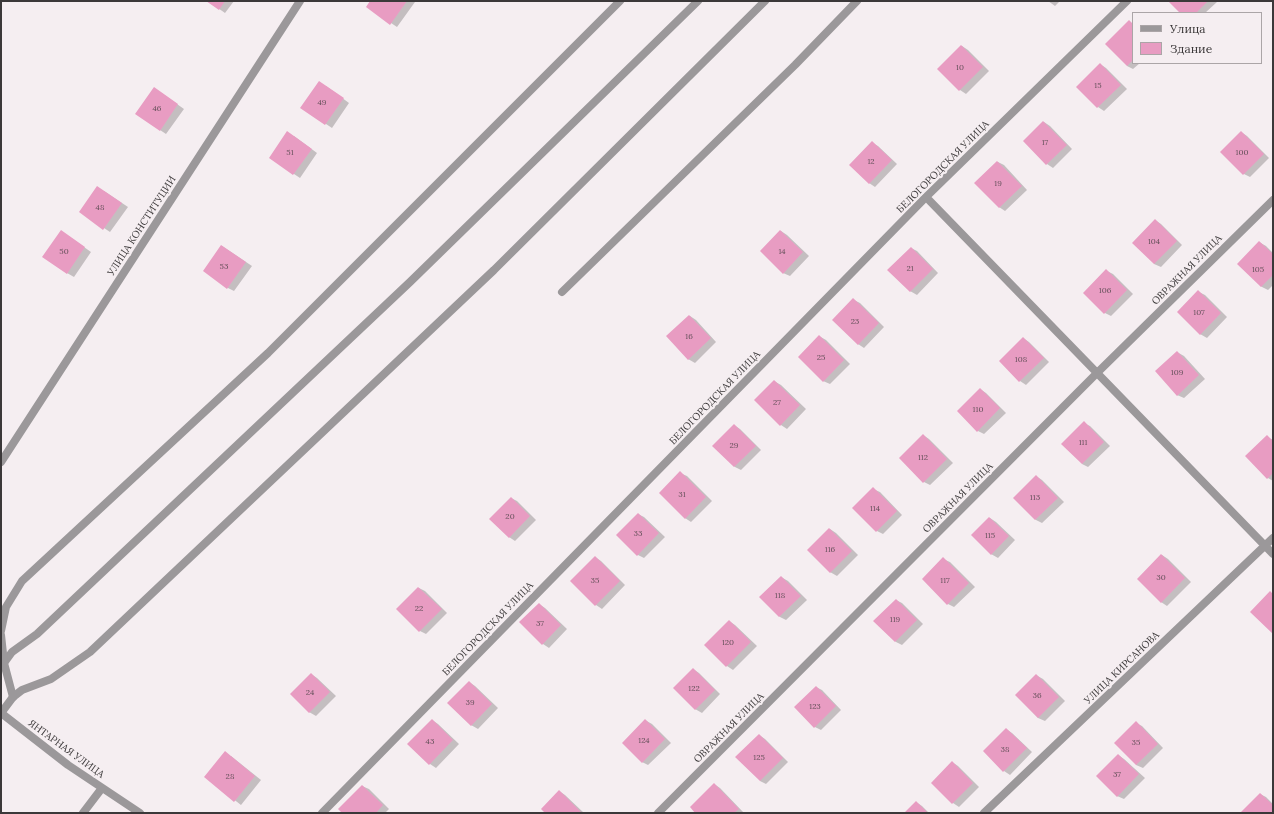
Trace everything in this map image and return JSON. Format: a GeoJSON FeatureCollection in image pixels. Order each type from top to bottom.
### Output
{"type":"FeatureCollection","features":[{"type":"Feature","properties":{"kind":"street","name":"УЛИЦА КОНСТИТУЦИИ"},"geometry":{"type":"LineString","coordinates":[[1,462],[300,1]]}},
{"type":"Feature","properties":{"kind":"street"},"geometry":{"type":"LineString","coordinates":[[1,631],[6,607],[22,581],[268,353],[620,1]]}},
{"type":"Feature","properties":{"kind":"street"},"geometry":{"type":"LineString","coordinates":[[4,663],[12,652],[37,634],[410,282],[698,1]]}},
{"type":"Feature","properties":{"kind":"street"},"geometry":{"type":"LineString","coordinates":[[1,713],[13,697],[22,690],[51,679],[90,652],[494,270],[765,1]]}},
{"type":"Feature","properties":{"kind":"street"},"geometry":{"type":"LineString","coordinates":[[562,292],[795,65],[857,1]]}},
{"type":"Feature","properties":{"kind":"street","name":"БЕЛОГОРОДСКАЯ УЛИЦА"},"geometry":{"type":"LineString","coordinates":[[322,813],[926,197],[1127,1]]}},
{"type":"Feature","properties":{"kind":"street"},"geometry":{"type":"LineString","coordinates":[[926,197],[1098,372],[1273,554]]}},
{"type":"Feature","properties":{"kind":"street","name":"ОВРАЖНАЯ УЛИЦА"},"geometry":{"type":"LineString","coordinates":[[658,813],[1098,372],[1273,200]]}},
{"type":"Feature","properties":{"kind":"street","name":"УЛИЦА КИРСАНОВА"},"geometry":{"type":"LineString","coordinates":[[984,813],[1273,538]]}},
{"type":"Feature","properties":{"kind":"street"},"geometry":{"type":"LineString","coordinates":[[1,636],[4,663],[13,697]]}},
{"type":"Feature","properties":{"kind":"street","name":"ЯНТАРНАЯ УЛИЦА"},"geometry":{"type":"LineString","coordinates":[[1,713],[68,765],[140,813]]}},
{"type":"Feature","properties":{"kind":"street"},"geometry":{"type":"LineString","coordinates":[[83,813],[102,788]]}},
{"type":"Feature","properties":{"kind":"building"},"geometry":{"type":"Polygon","coordinates":[[[206,1],[225,1],[219,10],[206,1]]]}},
{"type":"Feature","properties":{"kind":"building"},"geometry":{"type":"Polygon","coordinates":[[[370,1],[407,1],[390,25],[366,7],[370,1]]]}},
{"type":"Feature","properties":{"kind":"building"},"geometry":{"type":"Polygon","coordinates":[[[1168,1],[1208,1],[1197,12],[1179,12],[1168,1]]]}},
{"type":"Feature","properties":{"kind":"building"},"geometry":{"type":"Polygon","coordinates":[[[1129,20],[1132,23],[1132,61],[1127,66],[1105,44],[1129,20]]]}},
{"type":"Feature","properties":{"kind":"building"},"geometry":{"type":"Polygon","coordinates":[[[961,45],[983,67],[959,91],[937,69],[961,45]]]}},
{"type":"Feature","properties":{"kind":"building"},"geometry":{"type":"Polygon","coordinates":[[[1100,63],[1121,85],[1097,108],[1076,87],[1100,63]]]}},
{"type":"Feature","properties":{"kind":"building"},"geometry":{"type":"Polygon","coordinates":[[[319,81],[344,98],[325,125],[300,108],[319,81]]]}},
{"type":"Feature","properties":{"kind":"building"},"geometry":{"type":"Polygon","coordinates":[[[154,87],[178,104],[160,131],[135,114],[154,87]]]}},
{"type":"Feature","properties":{"kind":"building"},"geometry":{"type":"Polygon","coordinates":[[[1043,121],[1067,145],[1046,165],[1023,141],[1043,121]]]}},
{"type":"Feature","properties":{"kind":"building"},"geometry":{"type":"Polygon","coordinates":[[[287,131],[312,149],[293,175],[269,158],[287,131]]]}},
{"type":"Feature","properties":{"kind":"building"},"geometry":{"type":"Polygon","coordinates":[[[1241,131],[1264,154],[1243,175],[1220,152],[1241,131]]]}},
{"type":"Feature","properties":{"kind":"building"},"geometry":{"type":"Polygon","coordinates":[[[872,141],[892,160],[869,184],[849,165],[872,141]]]}},
{"type":"Feature","properties":{"kind":"building"},"geometry":{"type":"Polygon","coordinates":[[[997,161],[1022,186],[999,208],[974,183],[997,161]]]}},
{"type":"Feature","properties":{"kind":"building"},"geometry":{"type":"Polygon","coordinates":[[[97,186],[122,203],[103,230],[79,212],[97,186]]]}},
{"type":"Feature","properties":{"kind":"building"},"geometry":{"type":"Polygon","coordinates":[[[1155,219],[1177,241],[1154,264],[1132,243],[1155,219]]]}},
{"type":"Feature","properties":{"kind":"building"},"geometry":{"type":"Polygon","coordinates":[[[61,230],[85,247],[67,274],[42,257],[61,230]]]}},
{"type":"Feature","properties":{"kind":"building"},"geometry":{"type":"Polygon","coordinates":[[[780,230],[803,252],[783,274],[760,251],[780,230]]]}},
{"type":"Feature","properties":{"kind":"building"},"geometry":{"type":"Polygon","coordinates":[[[1259,241],[1273,254],[1273,275],[1261,287],[1237,264],[1259,241]]]}},
{"type":"Feature","properties":{"kind":"building"},"geometry":{"type":"Polygon","coordinates":[[[221,245],[246,262],[227,289],[203,271],[221,245]]]}},
{"type":"Feature","properties":{"kind":"building"},"geometry":{"type":"Polygon","coordinates":[[[911,247],[933,269],[910,292],[887,270],[911,247]]]}},
{"type":"Feature","properties":{"kind":"building"},"geometry":{"type":"Polygon","coordinates":[[[1106,269],[1127,290],[1104,314],[1083,293],[1106,269]]]}},
{"type":"Feature","properties":{"kind":"building"},"geometry":{"type":"Polygon","coordinates":[[[1198,290],[1221,313],[1200,335],[1177,312],[1198,290]]]}},
{"type":"Feature","properties":{"kind":"building"},"geometry":{"type":"Polygon","coordinates":[[[853,298],[879,323],[858,345],[832,320],[853,298]]]}},
{"type":"Feature","properties":{"kind":"building"},"geometry":{"type":"Polygon","coordinates":[[[689,315],[711,338],[688,360],[666,336],[689,315]]]}},
{"type":"Feature","properties":{"kind":"building"},"geometry":{"type":"Polygon","coordinates":[[[819,335],[844,360],[823,382],[798,357],[819,335]]]}},
{"type":"Feature","properties":{"kind":"building"},"geometry":{"type":"Polygon","coordinates":[[[1023,337],[1044,358],[1019,382],[999,361],[1023,337]]]}},
{"type":"Feature","properties":{"kind":"building"},"geometry":{"type":"Polygon","coordinates":[[[1177,351],[1199,375],[1177,396],[1155,371],[1177,351]]]}},
{"type":"Feature","properties":{"kind":"building"},"geometry":{"type":"Polygon","coordinates":[[[774,380],[800,405],[780,426],[754,400],[774,380]]]}},
{"type":"Feature","properties":{"kind":"building"},"geometry":{"type":"Polygon","coordinates":[[[980,388],[1000,408],[977,432],[957,411],[980,388]]]}},
{"type":"Feature","properties":{"kind":"building"},"geometry":{"type":"Polygon","coordinates":[[[1084,421],[1104,442],[1082,464],[1061,444],[1084,421]]]}},
{"type":"Feature","properties":{"kind":"building"},"geometry":{"type":"Polygon","coordinates":[[[734,424],[756,446],[734,467],[712,446],[734,424]]]}},
{"type":"Feature","properties":{"kind":"building"},"geometry":{"type":"Polygon","coordinates":[[[923,434],[947,459],[923,483],[899,458],[923,434]]]}},
{"type":"Feature","properties":{"kind":"building"},"geometry":{"type":"Polygon","coordinates":[[[1267,435],[1273,441],[1273,473],[1267,479],[1245,456],[1267,435]]]}},
{"type":"Feature","properties":{"kind":"building"},"geometry":{"type":"Polygon","coordinates":[[[680,471],[706,497],[685,519],[659,493],[680,471]]]}},
{"type":"Feature","properties":{"kind":"building"},"geometry":{"type":"Polygon","coordinates":[[[1036,475],[1058,498],[1035,520],[1013,498],[1036,475]]]}},
{"type":"Feature","properties":{"kind":"building"},"geometry":{"type":"Polygon","coordinates":[[[873,487],[897,511],[876,532],[852,508],[873,487]]]}},
{"type":"Feature","properties":{"kind":"building"},"geometry":{"type":"Polygon","coordinates":[[[511,497],[530,516],[509,538],[489,519],[511,497]]]}},
{"type":"Feature","properties":{"kind":"building"},"geometry":{"type":"Polygon","coordinates":[[[638,513],[659,533],[637,556],[616,535],[638,513]]]}},
{"type":"Feature","properties":{"kind":"building"},"geometry":{"type":"Polygon","coordinates":[[[989,517],[1009,536],[991,555],[971,535],[989,517]]]}},
{"type":"Feature","properties":{"kind":"building"},"geometry":{"type":"Polygon","coordinates":[[[829,528],[852,551],[830,573],[807,550],[829,528]]]}},
{"type":"Feature","properties":{"kind":"building"},"geometry":{"type":"Polygon","coordinates":[[[1161,554],[1185,578],[1161,603],[1137,579],[1161,554]]]}},
{"type":"Feature","properties":{"kind":"building"},"geometry":{"type":"Polygon","coordinates":[[[595,556],[620,581],[595,606],[570,581],[595,556]]]}},
{"type":"Feature","properties":{"kind":"building"},"geometry":{"type":"Polygon","coordinates":[[[943,557],[969,583],[947,605],[922,579],[943,557]]]}},
{"type":"Feature","properties":{"kind":"building"},"geometry":{"type":"Polygon","coordinates":[[[781,576],[801,596],[779,617],[759,597],[781,576]]]}},
{"type":"Feature","properties":{"kind":"building"},"geometry":{"type":"Polygon","coordinates":[[[418,587],[442,609],[419,632],[396,609],[418,587]]]}},
{"type":"Feature","properties":{"kind":"building"},"geometry":{"type":"Polygon","coordinates":[[[1270,591],[1273,594],[1273,634],[1250,612],[1270,591]]]}},
{"type":"Feature","properties":{"kind":"building"},"geometry":{"type":"Polygon","coordinates":[[[896,599],[917,620],[895,642],[873,621],[896,599]]]}},
{"type":"Feature","properties":{"kind":"building"},"geometry":{"type":"Polygon","coordinates":[[[539,603],[561,625],[542,645],[519,622],[539,603]]]}},
{"type":"Feature","properties":{"kind":"building"},"geometry":{"type":"Polygon","coordinates":[[[729,620],[751,642],[726,667],[704,645],[729,620]]]}},
{"type":"Feature","properties":{"kind":"building"},"geometry":{"type":"Polygon","coordinates":[[[693,668],[715,690],[695,710],[673,688],[693,668]]]}},
{"type":"Feature","properties":{"kind":"building"},"geometry":{"type":"Polygon","coordinates":[[[311,673],[330,692],[309,713],[290,694],[311,673]]]}},
{"type":"Feature","properties":{"kind":"building"},"geometry":{"type":"Polygon","coordinates":[[[1036,674],[1059,697],[1038,718],[1015,695],[1036,674]]]}},
{"type":"Feature","properties":{"kind":"building"},"geometry":{"type":"Polygon","coordinates":[[[469,681],[492,704],[471,726],[447,703],[469,681]]]}},
{"type":"Feature","properties":{"kind":"building"},"geometry":{"type":"Polygon","coordinates":[[[816,686],[836,706],[814,728],[794,707],[816,686]]]}},
{"type":"Feature","properties":{"kind":"building"},"geometry":{"type":"Polygon","coordinates":[[[432,719],[453,740],[429,765],[407,744],[432,719]]]}},
{"type":"Feature","properties":{"kind":"building"},"geometry":{"type":"Polygon","coordinates":[[[645,719],[665,739],[642,763],[622,743],[645,719]]]}},
{"type":"Feature","properties":{"kind":"building"},"geometry":{"type":"Polygon","coordinates":[[[1136,721],[1158,744],[1136,765],[1114,743],[1136,721]]]}},
{"type":"Feature","properties":{"kind":"building"},"geometry":{"type":"Polygon","coordinates":[[[1006,728],[1027,748],[1003,772],[983,751],[1006,728]]]}},
{"type":"Feature","properties":{"kind":"building"},"geometry":{"type":"Polygon","coordinates":[[[759,734],[783,758],[760,781],[735,757],[759,734]]]}},
{"type":"Feature","properties":{"kind":"building"},"geometry":{"type":"Polygon","coordinates":[[[225,751],[255,776],[234,802],[204,777],[225,751]]]}},
{"type":"Feature","properties":{"kind":"building"},"geometry":{"type":"Polygon","coordinates":[[[1118,754],[1139,774],[1117,797],[1096,776],[1118,754]]]}},
{"type":"Feature","properties":{"kind":"building"},"geometry":{"type":"Polygon","coordinates":[[[952,761],[973,783],[952,804],[931,783],[952,761]]]}},
{"type":"Feature","properties":{"kind":"building"},"geometry":{"type":"Polygon","coordinates":[[[714,783],[739,809],[734,813],[695,813],[690,807],[714,783]]]}},
{"type":"Feature","properties":{"kind":"building"},"geometry":{"type":"Polygon","coordinates":[[[362,785],[383,805],[376,813],[342,813],[338,809],[362,785]]]}},
{"type":"Feature","properties":{"kind":"building"},"geometry":{"type":"Polygon","coordinates":[[[559,790],[582,813],[545,813],[541,809],[559,790]]]}},
{"type":"Feature","properties":{"kind":"building"},"geometry":{"type":"Polygon","coordinates":[[[1260,793],[1273,805],[1273,813],[1240,813],[1260,793]]]}},
{"type":"Feature","properties":{"kind":"building"},"geometry":{"type":"Polygon","coordinates":[[[916,801],[928,813],[904,813],[916,801]]]}}]}
